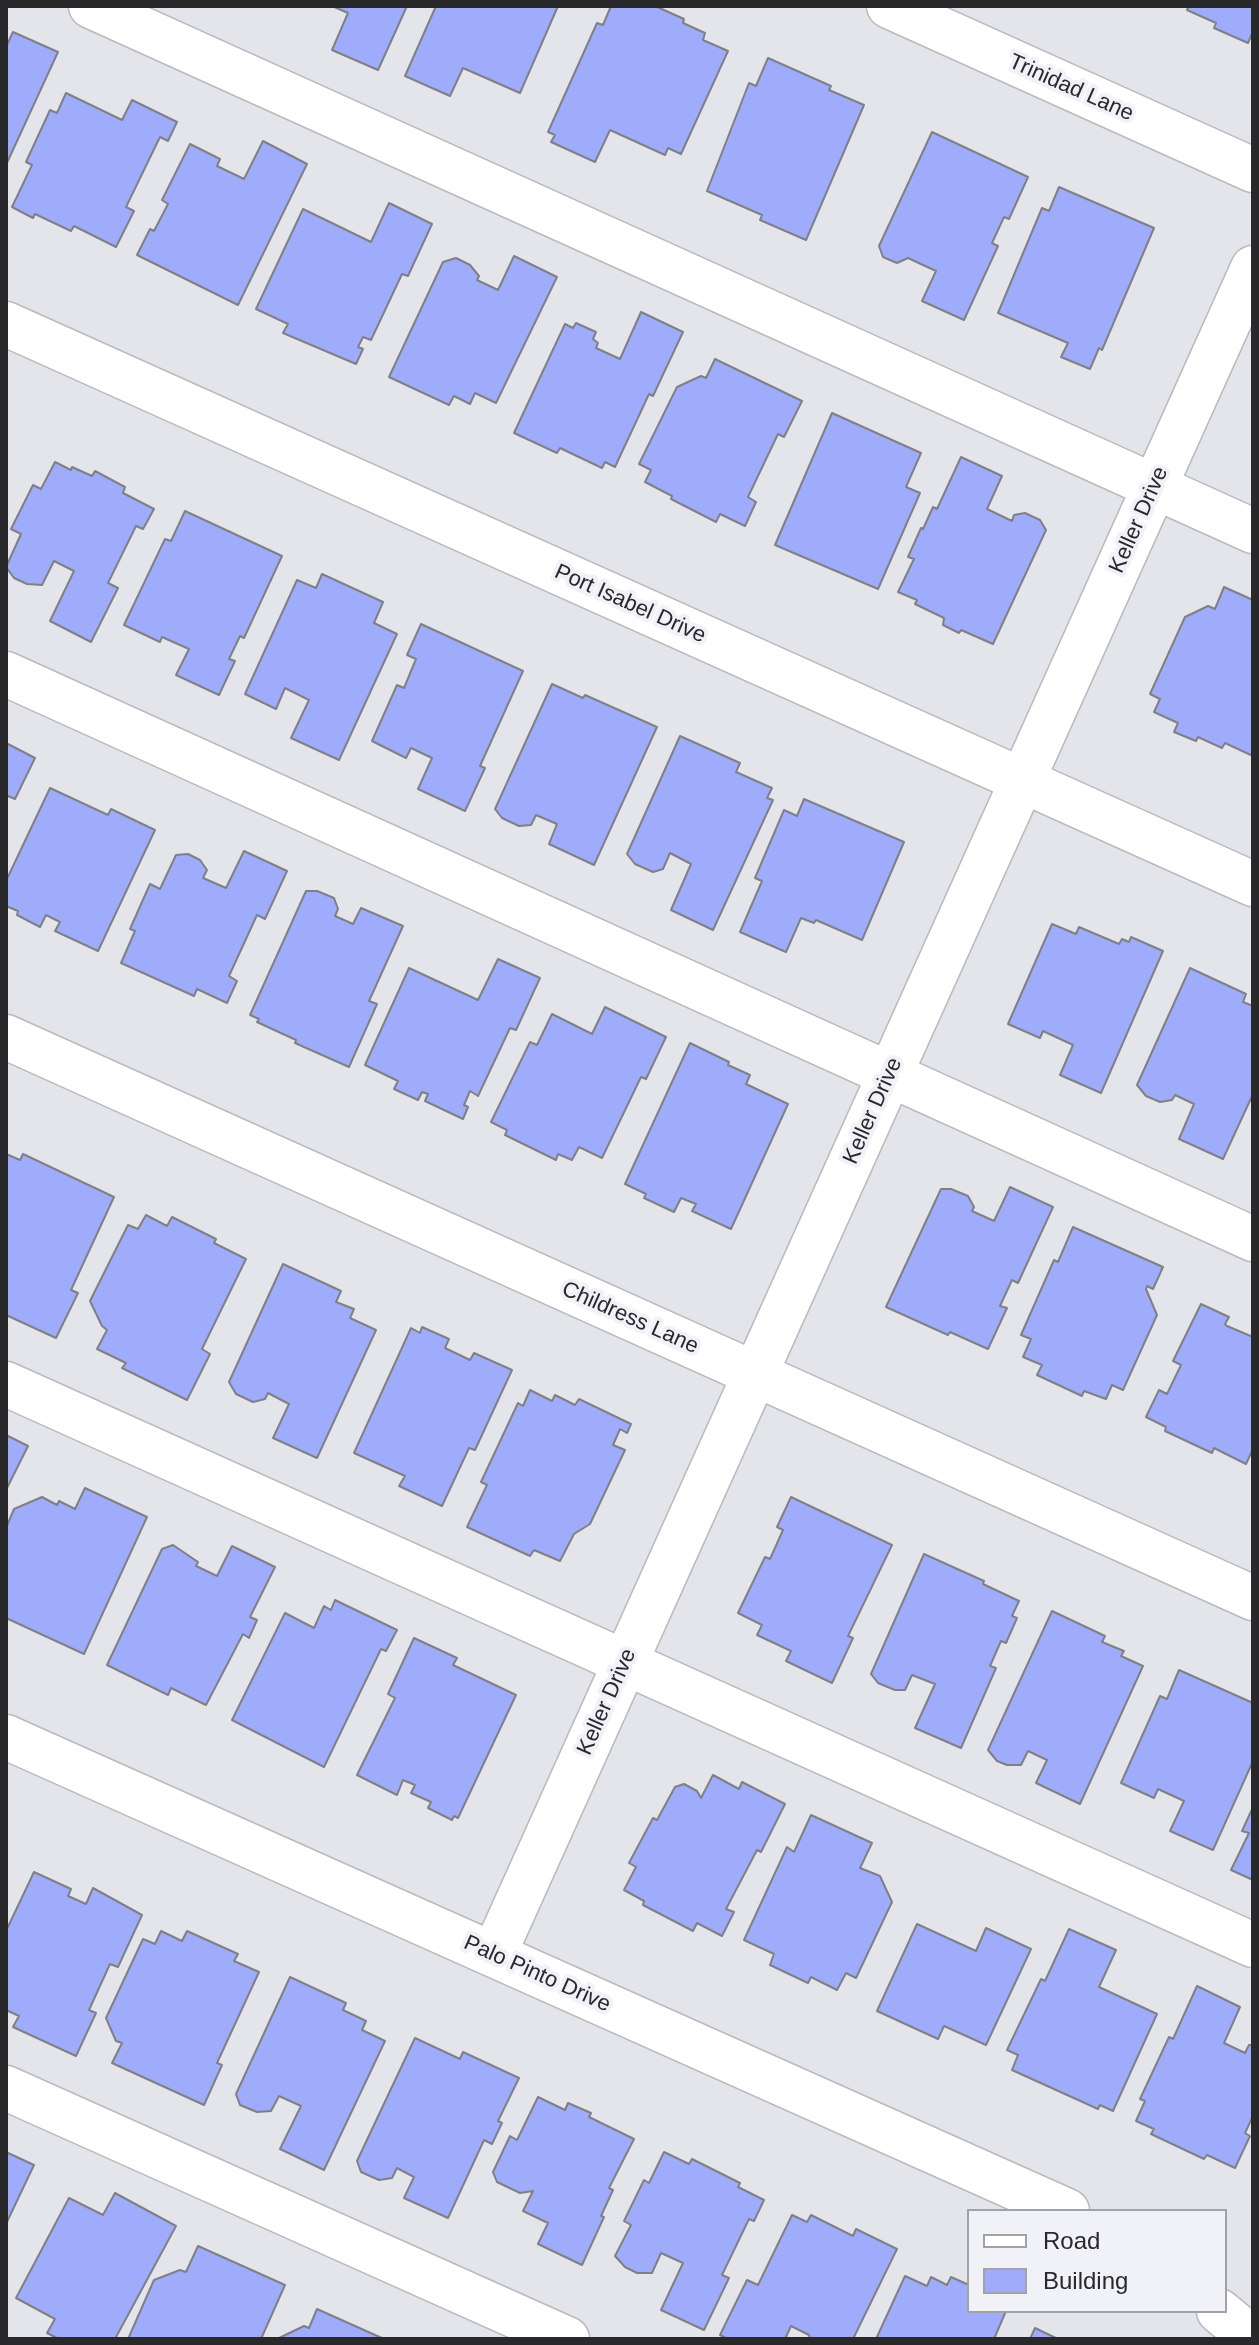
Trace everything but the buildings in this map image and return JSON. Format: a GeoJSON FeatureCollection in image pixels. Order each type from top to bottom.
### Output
{"type":"FeatureCollection","features":[{"type":"Feature","properties":{"kind":"street"},"geometry":{"type":"LineString","coordinates":[[91,6],[1253,531]]}},
{"type":"Feature","properties":{"kind":"street","name":"Trinidad Lane"},"geometry":{"type":"LineString","coordinates":[[889,6],[1253,170]]}},
{"type":"Feature","properties":{"kind":"street","name":"Keller Drive"},"geometry":{"type":"LineString","coordinates":[[494,1954],[1253,268]]}},
{"type":"Feature","properties":{"kind":"street","name":"Port Isabel Drive"},"geometry":{"type":"LineString","coordinates":[[6,324],[1253,884]]}},
{"type":"Feature","properties":{"kind":"street"},"geometry":{"type":"LineString","coordinates":[[6,674],[1253,1239]]}},
{"type":"Feature","properties":{"kind":"street","name":"Childress Lane"},"geometry":{"type":"LineString","coordinates":[[6,1037],[1253,1598]]}},
{"type":"Feature","properties":{"kind":"street"},"geometry":{"type":"LineString","coordinates":[[6,1384],[1253,1945]]}},
{"type":"Feature","properties":{"kind":"street","name":"Palo Pinto Drive"},"geometry":{"type":"LineString","coordinates":[[6,1737],[1063,2209]]}},
{"type":"Feature","properties":{"kind":"street"},"geometry":{"type":"LineString","coordinates":[[6,2088],[567,2339]]}},
{"type":"Feature","properties":{"kind":"street"},"geometry":{"type":"LineString","coordinates":[[1221,2313],[1253,2339]]}}]}
